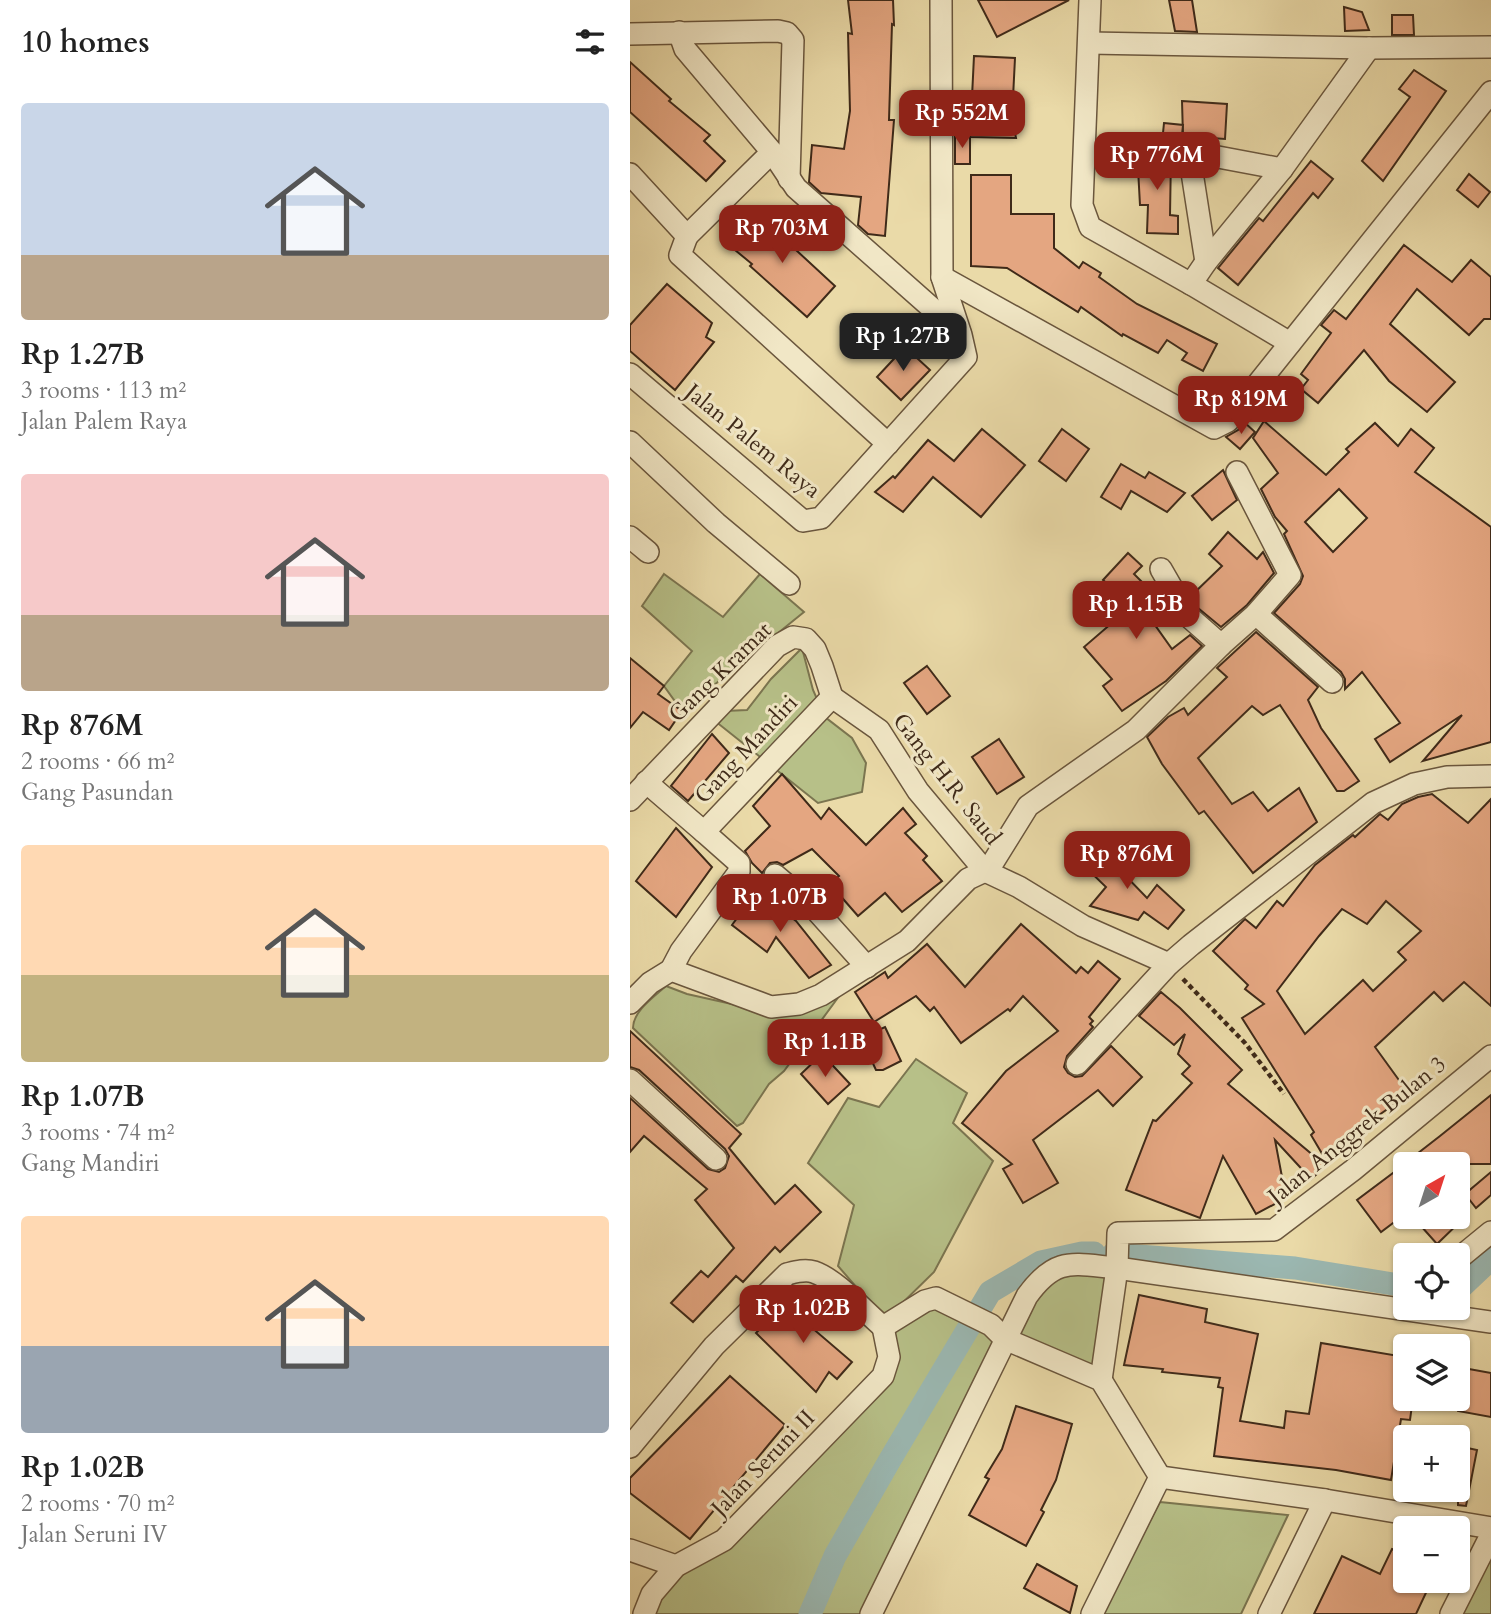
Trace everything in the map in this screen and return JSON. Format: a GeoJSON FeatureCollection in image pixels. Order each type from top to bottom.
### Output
{"type":"FeatureCollection","features":[{"type":"Feature","properties":{"kind":"street","name":"Jalan Palem Raya"},"geometry":{"type":"LineString","coordinates":[[630,374],[803,521],[821,518],[966,358],[942,277],[941,0]]}},
{"type":"Feature","properties":{"kind":"street"},"geometry":{"type":"LineString","coordinates":[[1090,0],[1082,205],[1090,227],[1290,344]]}},
{"type":"Feature","properties":{"kind":"street"},"geometry":{"type":"LineString","coordinates":[[679,32],[685,49],[772,152],[796,188],[961,335]]}},
{"type":"Feature","properties":{"kind":"street"},"geometry":{"type":"LineString","coordinates":[[630,34],[787,33],[793,40],[789,179]]}},
{"type":"Feature","properties":{"kind":"street"},"geometry":{"type":"LineString","coordinates":[[1089,43],[1369,48],[1491,47]]}},
{"type":"Feature","properties":{"kind":"street"},"geometry":{"type":"LineString","coordinates":[[1191,284],[1282,169],[1369,48]]}},
{"type":"Feature","properties":{"kind":"street"},"geometry":{"type":"LineString","coordinates":[[942,277],[1214,428],[1227,421],[1491,92]]}},
{"type":"Feature","properties":{"kind":"street"},"geometry":{"type":"LineString","coordinates":[[772,152],[687,236],[680,255],[888,444]]}},
{"type":"Feature","properties":{"kind":"street"},"geometry":{"type":"LineString","coordinates":[[1206,262],[1191,166],[1195,158],[1202,155],[1282,169]]}},
{"type":"Feature","properties":{"kind":"street"},"geometry":{"type":"LineString","coordinates":[[630,174],[687,236]]}},
{"type":"Feature","properties":{"kind":"street"},"geometry":{"type":"LineString","coordinates":[[630,442],[716,523],[789,584]]}},
{"type":"Feature","properties":{"kind":"street"},"geometry":{"type":"LineString","coordinates":[[630,1003],[650,983],[671,970],[771,1007],[799,1004],[821,995],[906,941],[968,879],[986,871],[1028,806],[1136,730],[1256,614],[1290,575],[1237,472]]}},
{"type":"Feature","properties":{"kind":"street"},"geometry":{"type":"LineString","coordinates":[[630,537],[648,552]]}},
{"type":"Feature","properties":{"kind":"street"},"geometry":{"type":"LineString","coordinates":[[1161,569],[1188,616],[1221,645]]}},
{"type":"Feature","properties":{"kind":"street"},"geometry":{"type":"LineString","coordinates":[[1256,614],[1332,681]]}},
{"type":"Feature","properties":{"kind":"street","name":"Gang Kramat"},"geometry":{"type":"LineString","coordinates":[[630,800],[778,646],[793,637],[806,639],[815,649],[832,696]]}},
{"type":"Feature","properties":{"kind":"street","name":"Gang Mandiri"},"geometry":{"type":"LineString","coordinates":[[671,970],[681,951],[739,872],[739,863],[704,832],[832,696]]}},
{"type":"Feature","properties":{"kind":"street","name":"Gang H.R. Saud"},"geometry":{"type":"LineString","coordinates":[[832,696],[879,730],[918,791],[986,871]]}},
{"type":"Feature","properties":{"kind":"street"},"geometry":{"type":"LineString","coordinates":[[1077,1064],[1169,964],[1373,803],[1414,784],[1447,777],[1491,776]]}},
{"type":"Feature","properties":{"kind":"street"},"geometry":{"type":"LineString","coordinates":[[646,782],[704,832]]}},
{"type":"Feature","properties":{"kind":"street"},"geometry":{"type":"LineString","coordinates":[[986,871],[1019,887],[1083,926],[1169,964]]}},
{"type":"Feature","properties":{"kind":"street"},"geometry":{"type":"LineString","coordinates":[[775,875],[815,909],[867,967]]}},
{"type":"Feature","properties":{"kind":"street","name":"Jalan Anggrek Bulan 3"},"geometry":{"type":"LineString","coordinates":[[1101,1380],[1117,1268],[1118,1233],[1274,1230],[1353,1170],[1491,1056]]}},
{"type":"Feature","properties":{"kind":"street"},"geometry":{"type":"LineString","coordinates":[[630,1080],[716,1159]]}},
{"type":"Feature","properties":{"kind":"street"},"geometry":{"type":"LineString","coordinates":[[1470,1249],[1491,1232]]}},
{"type":"Feature","properties":{"kind":"street"},"geometry":{"type":"LineString","coordinates":[[871,1614],[1027,1296],[1050,1269],[1074,1264],[1117,1268],[1393,1305]]}},
{"type":"Feature","properties":{"kind":"street"},"geometry":{"type":"LineString","coordinates":[[630,1447],[713,1346],[787,1274],[812,1271],[828,1280],[883,1328],[925,1301],[936,1298],[985,1322],[1005,1339],[1101,1380],[1160,1478]]}},
{"type":"Feature","properties":{"kind":"street"},"geometry":{"type":"LineString","coordinates":[[1470,1318],[1491,1322]]}},
{"type":"Feature","properties":{"kind":"street","name":"Jalan Seruni II"},"geometry":{"type":"LineString","coordinates":[[644,1614],[652,1594],[676,1566],[724,1540],[883,1376],[889,1357],[883,1328]]}},
{"type":"Feature","properties":{"kind":"street"},"geometry":{"type":"LineString","coordinates":[[1160,1478],[1325,1500],[1491,1528]]}},
{"type":"Feature","properties":{"kind":"street"},"geometry":{"type":"LineString","coordinates":[[1092,1614],[1160,1478]]}},
{"type":"Feature","properties":{"kind":"street"},"geometry":{"type":"LineString","coordinates":[[1269,1614],[1325,1500]]}},
{"type":"Feature","properties":{"kind":"street"},"geometry":{"type":"LineString","coordinates":[[1451,1614],[1491,1535]]}},
{"type":"Feature","properties":{"kind":"street"},"geometry":{"type":"LineString","coordinates":[[630,1550],[676,1566]]}},
{"type":"Feature","properties":{"kind":"path"},"geometry":{"type":"LineString","coordinates":[[1169,964],[1245,1043],[1284,1094]]}},
{"type":"Feature","properties":{"kind":"green space"},"geometry":{"type":"Polygon","coordinates":[[[664,574],[723,617],[760,574],[804,612],[682,711],[664,686],[692,651],[642,606],[664,574]]]}},
{"type":"Feature","properties":{"kind":"green space"},"geometry":{"type":"Polygon","coordinates":[[[802,648],[813,690],[825,717],[852,738],[866,763],[862,792],[818,803],[715,721],[725,711],[747,710],[771,679],[802,648]]]}},
{"type":"Feature","properties":{"kind":"green space"},"geometry":{"type":"Polygon","coordinates":[[[666,986],[687,994],[785,1016],[837,999],[784,1071],[769,1084],[743,1123],[737,1126],[633,1028],[640,1010],[666,986]]]}},
{"type":"Feature","properties":{"kind":"green space"},"geometry":{"type":"Polygon","coordinates":[[[916,1059],[967,1093],[953,1123],[993,1161],[934,1272],[885,1320],[838,1266],[854,1205],[808,1163],[848,1098],[879,1107],[916,1059]]]}},
{"type":"Feature","properties":{"kind":"green space"},"geometry":{"type":"Polygon","coordinates":[[[1117,1268],[1101,1380],[1005,1340],[871,1614],[644,1614],[652,1594],[724,1540],[883,1376],[883,1327],[925,1301],[1005,1339],[1038,1280],[1117,1268]]]}},
{"type":"Feature","properties":{"kind":"green space"},"geometry":{"type":"Polygon","coordinates":[[[1160,1502],[1288,1515],[1241,1614],[1101,1614],[1160,1502]]]}},
{"type":"Feature","properties":{"kind":"green space"},"geometry":{"type":"Polygon","coordinates":[[[1491,1535],[1491,1614],[1451,1614],[1462,1593],[1470,1593],[1470,1576],[1491,1535]]]}},
{"type":"Feature","properties":{"kind":"building"},"geometry":{"type":"Polygon","coordinates":[[[848,0],[893,0],[889,120],[894,120],[885,236],[868,234],[858,225],[861,197],[821,193],[809,182],[812,145],[844,149],[850,111],[848,33],[852,34],[848,0]]]}},
{"type":"Feature","properties":{"kind":"building"},"geometry":{"type":"Polygon","coordinates":[[[978,0],[1069,0],[997,37],[978,0]]]}},
{"type":"Feature","properties":{"kind":"building"},"geometry":{"type":"Polygon","coordinates":[[[1169,0],[1192,0],[1197,32],[1175,31],[1169,0]]]}},
{"type":"Feature","properties":{"kind":"building"},"geometry":{"type":"Polygon","coordinates":[[[1344,7],[1362,12],[1369,30],[1345,31],[1344,7]]]}},
{"type":"Feature","properties":{"kind":"building"},"geometry":{"type":"Polygon","coordinates":[[[1392,15],[1413,15],[1414,35],[1392,35],[1392,15]]]}},
{"type":"Feature","properties":{"kind":"building"},"geometry":{"type":"Polygon","coordinates":[[[974,56],[1015,58],[1012,118],[1016,138],[970,137],[975,97],[972,97],[974,56]]]}},
{"type":"Feature","properties":{"kind":"building"},"geometry":{"type":"Polygon","coordinates":[[[630,62],[671,99],[669,101],[710,135],[704,141],[725,161],[706,181],[630,112],[630,62]]]}},
{"type":"Feature","properties":{"kind":"building"},"geometry":{"type":"Polygon","coordinates":[[[1414,70],[1446,91],[1383,181],[1362,161],[1410,97],[1399,89],[1414,70]]]}},
{"type":"Feature","properties":{"kind":"building"},"geometry":{"type":"Polygon","coordinates":[[[1182,101],[1227,104],[1225,139],[1183,136],[1182,101]]]}},
{"type":"Feature","properties":{"kind":"building"},"geometry":{"type":"Polygon","coordinates":[[[1164,123],[1183,125],[1180,155],[1161,153],[1164,123]]]}},
{"type":"Feature","properties":{"kind":"building"},"geometry":{"type":"Polygon","coordinates":[[[955,137],[970,137],[970,164],[955,164],[955,137]]]}},
{"type":"Feature","properties":{"kind":"building"},"geometry":{"type":"Polygon","coordinates":[[[1137,150],[1171,155],[1170,215],[1178,216],[1178,234],[1147,233],[1148,205],[1140,205],[1137,150]]]}},
{"type":"Feature","properties":{"kind":"building"},"geometry":{"type":"Polygon","coordinates":[[[1311,161],[1333,179],[1318,198],[1313,193],[1238,285],[1218,268],[1259,218],[1263,221],[1311,161]]]}},
{"type":"Feature","properties":{"kind":"building"},"geometry":{"type":"Polygon","coordinates":[[[1469,174],[1490,192],[1478,207],[1457,190],[1469,174]]]}},
{"type":"Feature","properties":{"kind":"building"},"geometry":{"type":"Polygon","coordinates":[[[971,175],[1011,175],[1011,214],[1054,214],[1054,248],[1079,268],[1083,262],[1101,273],[1099,277],[1137,304],[1217,344],[1203,371],[1182,360],[1187,353],[1167,340],[1158,353],[1123,334],[1122,336],[1081,307],[1078,312],[1007,268],[971,266],[971,175]]]}},
{"type":"Feature","properties":{"kind":"building"},"geometry":{"type":"Polygon","coordinates":[[[756,212],[785,235],[783,238],[835,286],[807,317],[729,245],[756,212]]]}},
{"type":"Feature","properties":{"kind":"building"},"geometry":{"type":"Polygon","coordinates":[[[1404,245],[1452,282],[1471,260],[1491,277],[1491,319],[1484,319],[1469,335],[1417,289],[1390,324],[1455,382],[1427,412],[1389,381],[1364,350],[1318,403],[1301,389],[1308,380],[1301,374],[1331,333],[1321,325],[1334,310],[1346,319],[1404,245]]]}},
{"type":"Feature","properties":{"kind":"building"},"geometry":{"type":"Polygon","coordinates":[[[667,284],[712,323],[706,337],[714,342],[675,390],[630,351],[630,325],[667,284]]]}},
{"type":"Feature","properties":{"kind":"building"},"geometry":{"type":"Polygon","coordinates":[[[905,347],[930,370],[901,400],[877,377],[905,347]]]}},
{"type":"Feature","properties":{"kind":"building"},"geometry":{"type":"Polygon","coordinates":[[[1264,421],[1326,475],[1349,452],[1346,449],[1375,423],[1398,446],[1411,429],[1434,448],[1415,472],[1491,527],[1491,742],[1423,761],[1462,715],[1390,762],[1375,739],[1400,723],[1362,672],[1345,689],[1345,679],[1341,672],[1274,613],[1300,584],[1303,576],[1284,534],[1287,531],[1275,517],[1261,489],[1278,473],[1253,438],[1264,421]],[[1339,489],[1305,522],[1333,552],[1367,518],[1339,489]]]}},
{"type":"Feature","properties":{"kind":"building"},"geometry":{"type":"Polygon","coordinates":[[[1244,422],[1255,432],[1240,449],[1226,437],[1238,430],[1244,422]]]}},
{"type":"Feature","properties":{"kind":"building"},"geometry":{"type":"Polygon","coordinates":[[[982,429],[1025,465],[981,517],[933,477],[903,512],[875,492],[893,476],[895,478],[928,440],[954,461],[982,429]]]}},
{"type":"Feature","properties":{"kind":"building"},"geometry":{"type":"Polygon","coordinates":[[[1062,429],[1089,449],[1066,481],[1039,461],[1062,429]]]}},
{"type":"Feature","properties":{"kind":"building"},"geometry":{"type":"Polygon","coordinates":[[[1121,464],[1145,478],[1149,472],[1185,493],[1167,512],[1131,491],[1121,509],[1101,497],[1121,464]]]}},
{"type":"Feature","properties":{"kind":"building"},"geometry":{"type":"Polygon","coordinates":[[[1223,470],[1237,500],[1212,520],[1192,496],[1223,470]]]}},
{"type":"Feature","properties":{"kind":"building"},"geometry":{"type":"Polygon","coordinates":[[[1228,532],[1257,559],[1263,552],[1274,573],[1247,605],[1221,627],[1198,608],[1191,596],[1222,566],[1209,554],[1228,532]]]}},
{"type":"Feature","properties":{"kind":"building"},"geometry":{"type":"Polygon","coordinates":[[[1128,553],[1142,566],[1134,574],[1164,604],[1150,618],[1172,649],[1190,635],[1202,646],[1166,681],[1122,711],[1103,686],[1112,679],[1084,647],[1127,610],[1122,605],[1126,601],[1103,580],[1128,553]]]}},
{"type":"Feature","properties":{"kind":"building"},"geometry":{"type":"Polygon","coordinates":[[[1256,632],[1318,687],[1308,700],[1321,728],[1359,781],[1344,791],[1337,791],[1280,705],[1263,715],[1252,706],[1198,758],[1232,804],[1253,792],[1268,811],[1299,788],[1317,822],[1253,873],[1204,811],[1199,814],[1162,764],[1147,737],[1168,717],[1184,708],[1188,715],[1227,677],[1217,668],[1256,632]]]}},
{"type":"Feature","properties":{"kind":"building"},"geometry":{"type":"Polygon","coordinates":[[[630,658],[664,686],[658,694],[682,711],[669,730],[643,712],[630,728],[630,658]]]}},
{"type":"Feature","properties":{"kind":"building"},"geometry":{"type":"Polygon","coordinates":[[[927,666],[950,696],[927,714],[904,683],[927,666]]]}},
{"type":"Feature","properties":{"kind":"building"},"geometry":{"type":"Polygon","coordinates":[[[712,734],[729,753],[688,801],[671,786],[712,734]]]}},
{"type":"Feature","properties":{"kind":"building"},"geometry":{"type":"Polygon","coordinates":[[[999,739],[1024,777],[997,794],[972,757],[999,739]]]}},
{"type":"Feature","properties":{"kind":"building"},"geometry":{"type":"Polygon","coordinates":[[[782,774],[821,819],[829,808],[866,845],[903,808],[916,824],[905,833],[927,856],[923,860],[942,881],[902,912],[885,893],[858,916],[830,884],[839,876],[812,849],[783,865],[770,863],[762,873],[745,851],[770,826],[753,806],[782,774]]]}},
{"type":"Feature","properties":{"kind":"building"},"geometry":{"type":"Polygon","coordinates":[[[1432,794],[1468,823],[1491,799],[1491,1006],[1464,982],[1443,1001],[1434,992],[1375,1047],[1409,1094],[1359,1129],[1327,1162],[1311,1135],[1314,1132],[1242,1018],[1264,1004],[1245,989],[1248,985],[1213,951],[1245,919],[1256,928],[1277,901],[1283,906],[1315,865],[1353,835],[1355,837],[1380,814],[1388,820],[1402,804],[1432,794]],[[1386,901],[1367,924],[1342,909],[1277,991],[1305,1034],[1363,980],[1373,991],[1406,960],[1398,952],[1421,931],[1386,901]]]}},
{"type":"Feature","properties":{"kind":"building"},"geometry":{"type":"Polygon","coordinates":[[[676,828],[712,867],[676,917],[636,881],[676,828]]]}},
{"type":"Feature","properties":{"kind":"building"},"geometry":{"type":"Polygon","coordinates":[[[1100,841],[1121,860],[1116,866],[1147,898],[1157,885],[1184,910],[1168,929],[1144,912],[1138,920],[1090,906],[1106,887],[1080,862],[1100,841]]]}},
{"type":"Feature","properties":{"kind":"building"},"geometry":{"type":"Polygon","coordinates":[[[757,891],[796,921],[831,965],[809,978],[776,937],[767,952],[732,925],[757,891]]]}},
{"type":"Feature","properties":{"kind":"building"},"geometry":{"type":"Polygon","coordinates":[[[1021,924],[1076,973],[1081,967],[1088,973],[1098,961],[1120,979],[1089,1017],[1093,1021],[1090,1024],[1093,1027],[1067,1056],[1064,1067],[1068,1073],[1075,1077],[1082,1076],[1111,1046],[1142,1077],[1113,1106],[1098,1090],[1033,1140],[1058,1183],[1023,1203],[1003,1169],[1012,1164],[962,1123],[1006,1071],[1058,1031],[1023,996],[1010,1011],[1008,1009],[961,1043],[934,1007],[930,1011],[916,996],[874,1022],[855,992],[885,972],[888,978],[927,944],[965,987],[1021,924]]]}},
{"type":"Feature","properties":{"kind":"building"},"geometry":{"type":"Polygon","coordinates":[[[1161,992],[1242,1070],[1228,1084],[1326,1166],[1311,1179],[1275,1140],[1286,1198],[1256,1214],[1223,1156],[1200,1218],[1126,1190],[1153,1120],[1156,1121],[1192,1083],[1182,1074],[1190,1066],[1178,1054],[1185,1034],[1174,1045],[1139,1016],[1161,992]]]}},
{"type":"Feature","properties":{"kind":"building"},"geometry":{"type":"Polygon","coordinates":[[[885,1027],[901,1061],[883,1070],[876,1070],[861,1038],[885,1027]]]}},
{"type":"Feature","properties":{"kind":"building"},"geometry":{"type":"Polygon","coordinates":[[[630,1031],[741,1134],[729,1148],[775,1204],[795,1185],[821,1212],[780,1252],[775,1247],[743,1282],[736,1276],[693,1322],[671,1303],[701,1271],[708,1277],[734,1248],[695,1200],[707,1189],[644,1136],[630,1152],[630,1098],[708,1169],[719,1172],[725,1168],[729,1156],[725,1149],[639,1070],[630,1067],[630,1031]]]}},
{"type":"Feature","properties":{"kind":"building"},"geometry":{"type":"Polygon","coordinates":[[[822,1054],[850,1084],[828,1104],[801,1074],[822,1054]]]}},
{"type":"Feature","properties":{"kind":"building"},"geometry":{"type":"Polygon","coordinates":[[[1491,1095],[1491,1164],[1470,1164],[1470,1152],[1419,1152],[1491,1095]]]}},
{"type":"Feature","properties":{"kind":"building"},"geometry":{"type":"Polygon","coordinates":[[[1491,1172],[1491,1195],[1476,1208],[1470,1200],[1470,1190],[1491,1172]]]}},
{"type":"Feature","properties":{"kind":"building"},"geometry":{"type":"Polygon","coordinates":[[[1393,1173],[1393,1223],[1381,1232],[1357,1200],[1393,1173]]]}},
{"type":"Feature","properties":{"kind":"building"},"geometry":{"type":"Polygon","coordinates":[[[1424,1229],[1453,1229],[1438,1243],[1424,1229]]]}},
{"type":"Feature","properties":{"kind":"building"},"geometry":{"type":"Polygon","coordinates":[[[1139,1295],[1207,1309],[1205,1322],[1258,1334],[1240,1421],[1284,1428],[1286,1411],[1309,1414],[1321,1343],[1393,1355],[1393,1411],[1411,1411],[1410,1420],[1401,1419],[1400,1425],[1393,1425],[1391,1480],[1336,1470],[1214,1456],[1223,1388],[1218,1387],[1220,1378],[1124,1365],[1139,1295]]]}},
{"type":"Feature","properties":{"kind":"building"},"geometry":{"type":"Polygon","coordinates":[[[791,1296],[817,1320],[811,1327],[852,1362],[837,1379],[829,1372],[816,1392],[756,1333],[791,1296]]]}},
{"type":"Feature","properties":{"kind":"building"},"geometry":{"type":"Polygon","coordinates":[[[1470,1369],[1491,1373],[1491,1417],[1458,1411],[1470,1411],[1470,1369]]]}},
{"type":"Feature","properties":{"kind":"building"},"geometry":{"type":"Polygon","coordinates":[[[730,1376],[785,1425],[690,1539],[630,1493],[630,1478],[730,1376]]]}},
{"type":"Feature","properties":{"kind":"building"},"geometry":{"type":"Polygon","coordinates":[[[1016,1406],[1072,1424],[1056,1480],[1041,1510],[1044,1512],[1026,1546],[969,1515],[989,1479],[985,1477],[1002,1449],[1016,1406]]]}},
{"type":"Feature","properties":{"kind":"building"},"geometry":{"type":"Polygon","coordinates":[[[1470,1449],[1477,1450],[1470,1486],[1470,1449]]]}},
{"type":"Feature","properties":{"kind":"building"},"geometry":{"type":"Polygon","coordinates":[[[1393,1549],[1393,1593],[1426,1593],[1416,1614],[1314,1614],[1342,1556],[1380,1574],[1393,1549]]]}},
{"type":"Feature","properties":{"kind":"building"},"geometry":{"type":"Polygon","coordinates":[[[1037,1564],[1077,1586],[1070,1613],[1024,1588],[1037,1564]]]}},
{"type":"Feature","properties":{"kind":"waterway"},"geometry":{"type":"LineString","coordinates":[[810,1614],[835,1556],[990,1292],[1041,1262],[1094,1253]]}},
{"type":"Feature","properties":{"kind":"waterway"},"geometry":{"type":"LineString","coordinates":[[1113,1254],[1295,1268],[1393,1284]]}},
{"type":"Feature","properties":{"kind":"waterway"},"geometry":{"type":"LineString","coordinates":[[1470,1279],[1491,1259]]}}]}
